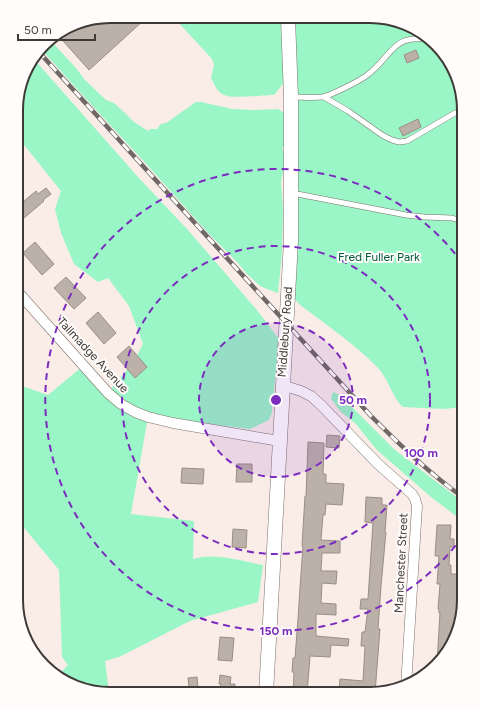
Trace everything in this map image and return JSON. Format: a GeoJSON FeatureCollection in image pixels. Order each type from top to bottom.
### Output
{"type":"FeatureCollection","features":[{"type":"Feature","properties":{"kind":"street","name":"Middlebury Road"},"geometry":{"type":"LineString","coordinates":[[266,687],[291,241],[291,97],[288,23]]}},
{"type":"Feature","properties":{"kind":"street","name":"Tallmadge Avenue"},"geometry":{"type":"LineString","coordinates":[[23,298],[108,393],[121,404],[135,412],[173,423],[279,441]]}},
{"type":"Feature","properties":{"kind":"street","name":"Manchester Street"},"geometry":{"type":"LineString","coordinates":[[282,385],[311,396],[378,464],[412,494],[415,499],[417,506],[407,678]]}},
{"type":"Feature","properties":{"kind":"lane"},"geometry":{"type":"LineString","coordinates":[[291,97],[324,97],[366,76],[394,47],[401,42],[420,39]]}},
{"type":"Feature","properties":{"kind":"lane"},"geometry":{"type":"LineString","coordinates":[[324,97],[348,111],[382,135],[399,142],[407,141],[457,112]]}},
{"type":"Feature","properties":{"kind":"lane"},"geometry":{"type":"LineString","coordinates":[[292,193],[406,215],[452,218],[457,220]]}},
{"type":"Feature","properties":{"kind":"green space"},"geometry":{"type":"Polygon","coordinates":[[[179,23],[282,23],[286,80],[274,95],[241,97],[222,94],[211,78],[214,65],[212,59],[179,23]]]}},
{"type":"Feature","properties":{"kind":"green space","name":"Fred Fuller Park"},"geometry":{"type":"Polygon","coordinates":[[[293,23],[370,23],[393,26],[414,35],[432,48],[445,66],[452,82],[456,98],[457,408],[443,409],[403,407],[396,399],[382,372],[369,359],[340,334],[299,304],[294,298],[293,23]]]}},
{"type":"Feature","properties":{"kind":"green space"},"geometry":{"type":"Polygon","coordinates":[[[54,44],[85,80],[106,100],[114,103],[134,122],[148,131],[150,129],[157,129],[161,124],[166,123],[196,102],[232,109],[278,109],[284,113],[285,146],[282,148],[286,159],[281,182],[283,210],[282,253],[278,293],[260,286],[247,274],[45,53],[54,44]]]}},
{"type":"Feature","properties":{"kind":"green space"},"geometry":{"type":"Polygon","coordinates":[[[37,63],[138,177],[188,230],[256,309],[279,339],[272,412],[269,420],[250,429],[148,417],[131,514],[194,521],[193,559],[210,556],[237,559],[263,565],[258,602],[190,621],[119,657],[105,661],[108,687],[87,684],[61,672],[68,665],[62,657],[59,570],[23,526],[23,386],[48,395],[83,366],[108,393],[134,361],[143,344],[129,306],[108,278],[98,282],[74,264],[61,233],[55,209],[61,191],[23,144],[24,98],[26,87],[32,71],[37,63]]]}},
{"type":"Feature","properties":{"kind":"green space"},"geometry":{"type":"Polygon","coordinates":[[[334,392],[342,397],[395,450],[457,498],[457,517],[431,497],[377,450],[355,423],[341,412],[331,399],[334,392]]]}},
{"type":"Feature","properties":{"kind":"building"},"geometry":{"type":"Polygon","coordinates":[[[110,23],[141,23],[89,70],[61,39],[71,32],[87,26],[110,23]]]}},
{"type":"Feature","properties":{"kind":"building"},"geometry":{"type":"Polygon","coordinates":[[[416,50],[419,58],[407,63],[404,55],[416,50]]]}},
{"type":"Feature","properties":{"kind":"building"},"geometry":{"type":"Polygon","coordinates":[[[418,119],[421,127],[403,136],[399,128],[418,119]]]}},
{"type":"Feature","properties":{"kind":"building"},"geometry":{"type":"Polygon","coordinates":[[[46,188],[51,194],[23,219],[23,202],[36,191],[38,194],[46,188]]]}},
{"type":"Feature","properties":{"kind":"building"},"geometry":{"type":"Polygon","coordinates":[[[35,242],[54,264],[42,275],[23,253],[35,242]]]}},
{"type":"Feature","properties":{"kind":"building"},"geometry":{"type":"Polygon","coordinates":[[[66,277],[86,298],[74,309],[54,288],[66,277]]]}},
{"type":"Feature","properties":{"kind":"building"},"geometry":{"type":"Polygon","coordinates":[[[98,312],[116,333],[104,344],[86,323],[98,312]]]}},
{"type":"Feature","properties":{"kind":"building"},"geometry":{"type":"Polygon","coordinates":[[[129,346],[147,367],[135,378],[117,357],[129,346]]]}},
{"type":"Feature","properties":{"kind":"building"},"geometry":{"type":"Polygon","coordinates":[[[327,435],[340,436],[339,448],[326,447],[327,435]]]}},
{"type":"Feature","properties":{"kind":"building"},"geometry":{"type":"Polygon","coordinates":[[[308,442],[324,443],[323,474],[326,474],[326,483],[344,484],[342,505],[326,504],[325,515],[323,515],[321,540],[340,541],[340,553],[322,553],[321,571],[337,571],[336,584],[322,583],[321,603],[336,604],[336,615],[316,614],[316,636],[349,639],[348,646],[331,645],[330,657],[310,656],[308,687],[293,687],[294,672],[292,672],[293,658],[295,658],[306,496],[308,442]]]}},
{"type":"Feature","properties":{"kind":"building"},"geometry":{"type":"Polygon","coordinates":[[[237,464],[252,464],[252,482],[236,482],[237,464]]]}},
{"type":"Feature","properties":{"kind":"building"},"geometry":{"type":"Polygon","coordinates":[[[182,468],[204,469],[203,484],[181,483],[182,468]]]}},
{"type":"Feature","properties":{"kind":"building"},"geometry":{"type":"Polygon","coordinates":[[[366,497],[382,498],[382,505],[387,505],[375,687],[339,687],[340,679],[363,681],[365,646],[361,646],[362,632],[365,632],[368,609],[360,609],[361,599],[368,599],[373,523],[365,522],[366,497]]]}},
{"type":"Feature","properties":{"kind":"building"},"geometry":{"type":"Polygon","coordinates":[[[437,525],[451,525],[450,539],[454,539],[454,547],[450,547],[449,565],[451,565],[451,574],[457,574],[457,607],[448,639],[437,655],[440,584],[437,584],[439,556],[435,556],[437,525]]]}},
{"type":"Feature","properties":{"kind":"building"},"geometry":{"type":"Polygon","coordinates":[[[233,529],[247,530],[246,548],[232,547],[233,529]]]}},
{"type":"Feature","properties":{"kind":"building"},"geometry":{"type":"Polygon","coordinates":[[[220,637],[234,638],[232,661],[218,660],[220,637]]]}},
{"type":"Feature","properties":{"kind":"building"},"geometry":{"type":"Polygon","coordinates":[[[220,675],[231,677],[230,684],[235,684],[235,687],[221,687],[221,684],[219,684],[220,675]]]}},
{"type":"Feature","properties":{"kind":"building"},"geometry":{"type":"Polygon","coordinates":[[[197,677],[198,687],[189,687],[188,678],[197,677]]]}},
{"type":"Feature","properties":{"kind":"railway"},"geometry":{"type":"LineString","coordinates":[[42,56],[371,416],[427,469],[457,493]]}}]}
